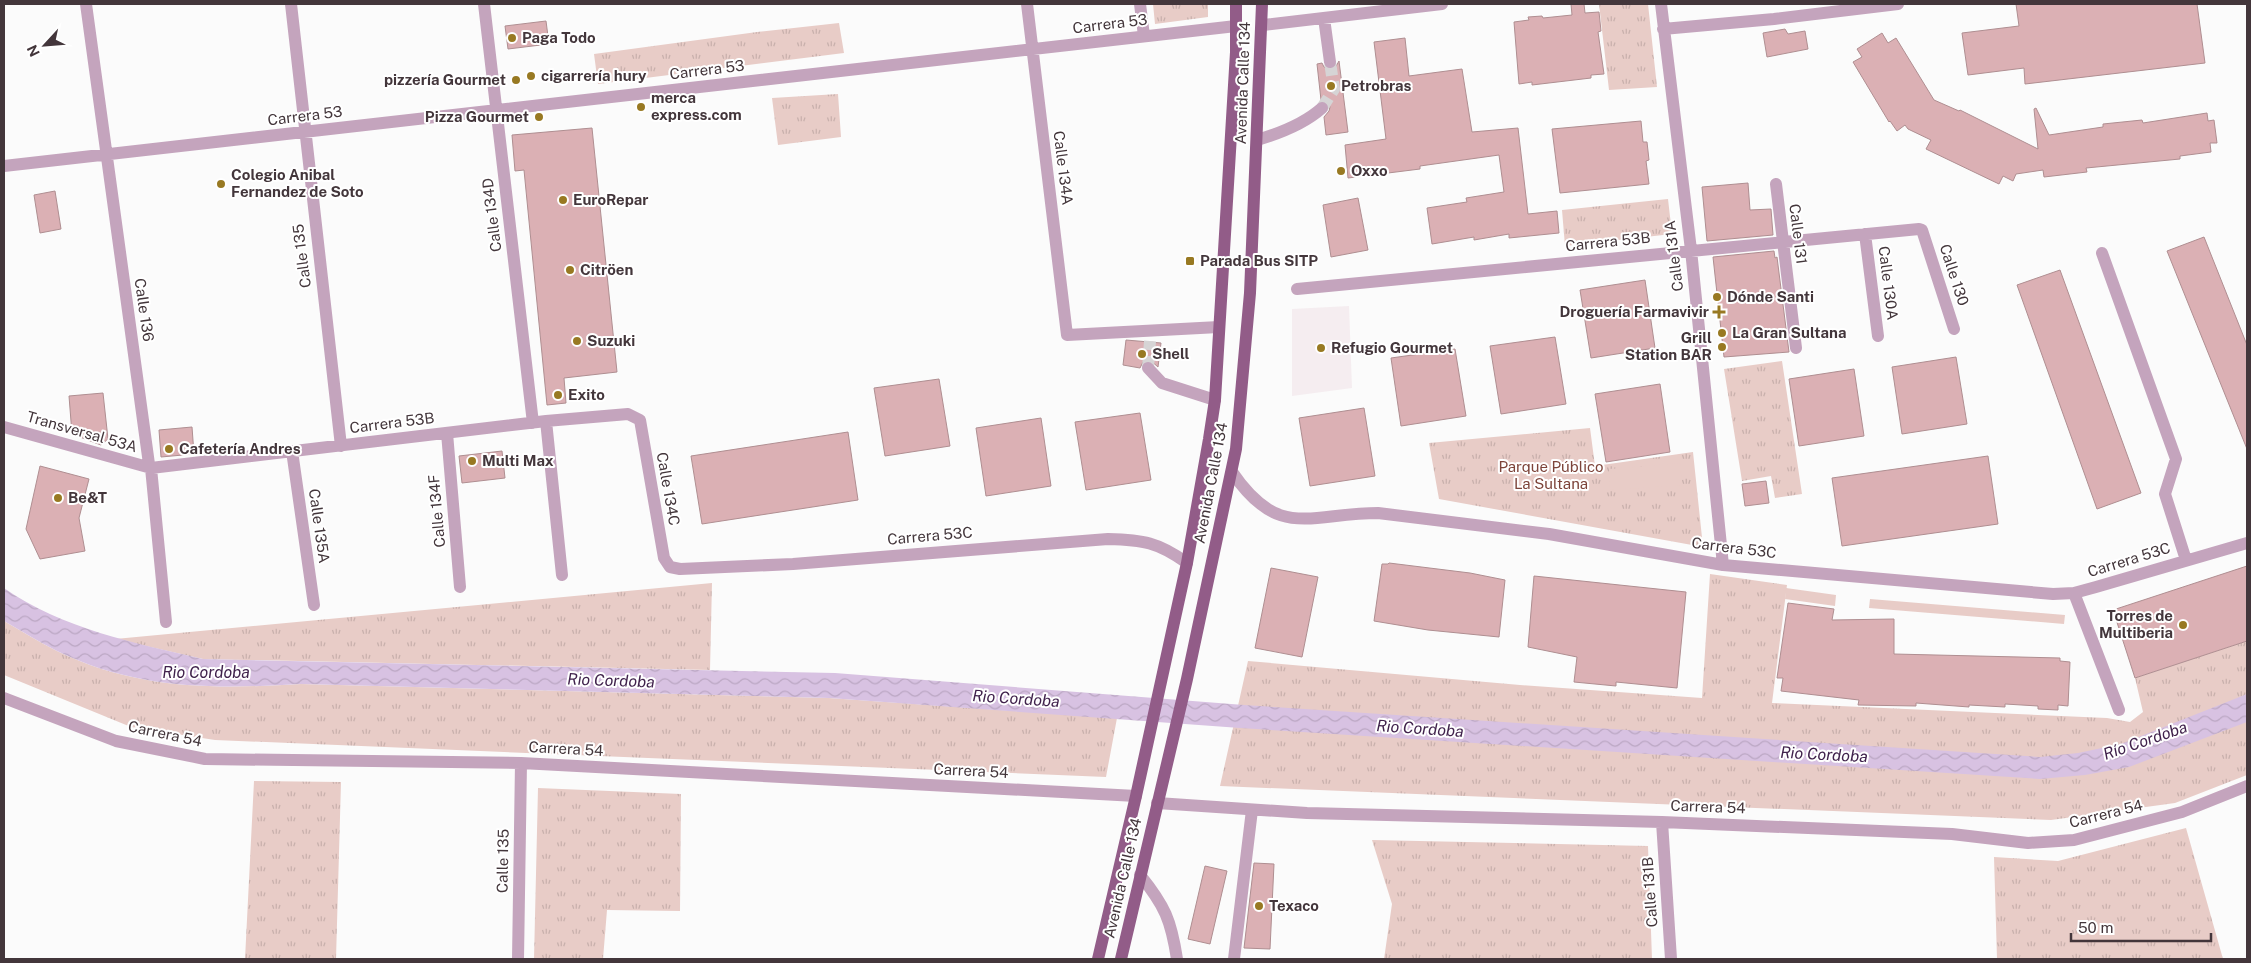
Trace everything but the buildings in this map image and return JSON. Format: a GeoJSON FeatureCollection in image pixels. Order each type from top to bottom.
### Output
{"type":"FeatureCollection","features":[{"type":"Feature","properties":{"kind":"main road","name":"Avenida Calle 134"},"geometry":{"type":"LineString","coordinates":[[1098,959],[1187,563],[1215,400],[1236,4]]}},
{"type":"Feature","properties":{"kind":"main road","name":"Avenida Calle 134"},"geometry":{"type":"LineString","coordinates":[[1121,959],[1187,679],[1232,472],[1239,427],[1250,293],[1262,4]]}},
{"type":"Feature","properties":{"kind":"street","name":"Calle 136"},"geometry":{"type":"LineString","coordinates":[[86,4],[151,468],[166,622]]}},
{"type":"Feature","properties":{"kind":"street","name":"Calle 135"},"geometry":{"type":"LineString","coordinates":[[291,4],[341,446]]}},
{"type":"Feature","properties":{"kind":"street","name":"Calle 134D"},"geometry":{"type":"LineString","coordinates":[[484,4],[496,110],[562,575]]}},
{"type":"Feature","properties":{"kind":"street","name":"Calle 134A"},"geometry":{"type":"LineString","coordinates":[[1027,4],[1067,335],[1152,336],[1219,327]]}},
{"type":"Feature","properties":{"kind":"street"},"geometry":{"type":"LineString","coordinates":[[1140,4],[1144,36]]}},
{"type":"Feature","properties":{"kind":"street"},"geometry":{"type":"LineString","coordinates":[[1262,24],[1324,18],[1381,7],[1442,4]]}},
{"type":"Feature","properties":{"kind":"street","name":"Calle 131A"},"geometry":{"type":"LineString","coordinates":[[1661,4],[1691,250],[1722,564]]}},
{"type":"Feature","properties":{"kind":"street"},"geometry":{"type":"LineString","coordinates":[[1663,29],[1774,19],[1898,4]]}},
{"type":"Feature","properties":{"kind":"street"},"geometry":{"type":"LineString","coordinates":[[1324,18],[1330,62]]}},
{"type":"Feature","properties":{"kind":"street","name":"Carrera 53"},"geometry":{"type":"LineString","coordinates":[[4,166],[1236,26]]}},
{"type":"Feature","properties":{"kind":"street"},"geometry":{"type":"LineString","coordinates":[[1257,140],[1274,135],[1310,119],[1322,108]]}},
{"type":"Feature","properties":{"kind":"street","name":"Calle 131"},"geometry":{"type":"LineString","coordinates":[[1776,184],[1796,348]]}},
{"type":"Feature","properties":{"kind":"street","name":"Carrera 53B"},"geometry":{"type":"LineString","coordinates":[[1297,289],[1691,250],[1922,230]]}},
{"type":"Feature","properties":{"kind":"street","name":"Calle 130"},"geometry":{"type":"LineString","coordinates":[[1922,230],[1954,330]]}},
{"type":"Feature","properties":{"kind":"street","name":"Calle 130A"},"geometry":{"type":"LineString","coordinates":[[1865,234],[1878,336]]}},
{"type":"Feature","properties":{"kind":"street"},"geometry":{"type":"LineString","coordinates":[[2102,253],[2176,459],[2165,494],[2186,560]]}},
{"type":"Feature","properties":{"kind":"street"},"geometry":{"type":"LineString","coordinates":[[1148,368],[1162,383],[1215,400]]}},
{"type":"Feature","properties":{"kind":"street","name":"Carrera 53B"},"geometry":{"type":"LineString","coordinates":[[151,468],[540,422],[628,414],[635,417]]}},
{"type":"Feature","properties":{"kind":"street","name":"Calle 134C"},"geometry":{"type":"LineString","coordinates":[[635,417],[640,420],[664,558],[670,567]]}},
{"type":"Feature","properties":{"kind":"street","name":"Transversal 53A"},"geometry":{"type":"LineString","coordinates":[[4,427],[151,468]]}},
{"type":"Feature","properties":{"kind":"street","name":"Calle 134F"},"geometry":{"type":"LineString","coordinates":[[447,433],[460,587]]}},
{"type":"Feature","properties":{"kind":"street","name":"Calle 135A"},"geometry":{"type":"LineString","coordinates":[[292,451],[314,605]]}},
{"type":"Feature","properties":{"kind":"street","name":"Carrera 53C"},"geometry":{"type":"LineString","coordinates":[[1232,472],[1244,490],[1257,503],[1277,514],[1306,520],[1361,513],[1378,513],[1549,534],[1722,564],[1946,586],[2053,594],[2074,593],[2247,543]]}},
{"type":"Feature","properties":{"kind":"street","name":"Carrera 53C"},"geometry":{"type":"LineString","coordinates":[[670,567],[680,569],[793,564],[1108,539],[1143,540],[1172,552],[1187,563]]}},
{"type":"Feature","properties":{"kind":"street"},"geometry":{"type":"LineString","coordinates":[[2074,593],[2119,710]]}},
{"type":"Feature","properties":{"kind":"street","name":"Carrera 54"},"geometry":{"type":"LineString","coordinates":[[4,698],[116,741],[205,759],[521,763],[1136,796]]}},
{"type":"Feature","properties":{"kind":"street","name":"Calle 135"},"geometry":{"type":"LineString","coordinates":[[518,959],[521,763]]}},
{"type":"Feature","properties":{"kind":"street","name":"Carrera 54"},"geometry":{"type":"LineString","coordinates":[[1158,804],[1307,814],[1662,822],[1952,834],[2028,843],[2074,840],[2182,812],[2247,786]]}},
{"type":"Feature","properties":{"kind":"street"},"geometry":{"type":"LineString","coordinates":[[1234,959],[1252,810]]}},
{"type":"Feature","properties":{"kind":"street","name":"Calle 131B"},"geometry":{"type":"LineString","coordinates":[[1662,822],[1670,959]]}},
{"type":"Feature","properties":{"kind":"street"},"geometry":{"type":"LineString","coordinates":[[1140,875],[1161,902],[1172,930],[1177,959]]}},
{"type":"Feature","properties":{"kind":"shaded area","name":"Refugio Gourmet"},"geometry":{"type":"Polygon","coordinates":[[[1349,306],[1352,388],[1292,396],[1292,309],[1349,306]]]}},
{"type":"Feature","properties":{"kind":"green space"},"geometry":{"type":"Polygon","coordinates":[[[1153,4],[1208,4],[1208,17],[1155,24],[1153,4]]]}},
{"type":"Feature","properties":{"kind":"green space"},"geometry":{"type":"Polygon","coordinates":[[[1599,4],[1648,4],[1657,87],[1609,90],[1599,4]]]}},
{"type":"Feature","properties":{"kind":"green space"},"geometry":{"type":"Polygon","coordinates":[[[839,23],[844,53],[598,84],[594,54],[839,23]]]}},
{"type":"Feature","properties":{"kind":"green space"},"geometry":{"type":"Polygon","coordinates":[[[838,94],[841,137],[778,145],[772,98],[838,94]]]}},
{"type":"Feature","properties":{"kind":"green space"},"geometry":{"type":"Polygon","coordinates":[[[1668,199],[1672,234],[1565,246],[1562,210],[1668,199]]]}},
{"type":"Feature","properties":{"kind":"green space"},"geometry":{"type":"Polygon","coordinates":[[[1782,361],[1802,494],[1775,498],[1771,476],[1742,481],[1724,369],[1782,361]]]}},
{"type":"Feature","properties":{"kind":"green space","name":"Parque Público La Sultana"},"geometry":{"type":"Polygon","coordinates":[[[1590,428],[1595,466],[1693,452],[1703,547],[1439,499],[1429,443],[1590,428]]]}},
{"type":"Feature","properties":{"kind":"green space"},"geometry":{"type":"Polygon","coordinates":[[[1680,463],[1682,485],[1610,490],[1609,469],[1680,463]]]}},
{"type":"Feature","properties":{"kind":"green space"},"geometry":{"type":"Polygon","coordinates":[[[1710,574],[1787,585],[1772,703],[2107,718],[2130,722],[2143,712],[2135,678],[2247,641],[2247,775],[2175,803],[2051,820],[1220,786],[1248,661],[1520,685],[1702,698],[1710,574]]]}},
{"type":"Feature","properties":{"kind":"green space"},"geometry":{"type":"Polygon","coordinates":[[[712,583],[710,670],[203,659],[115,639],[712,583]]]}},
{"type":"Feature","properties":{"kind":"green space"},"geometry":{"type":"Polygon","coordinates":[[[1786,588],[1836,595],[1835,606],[1785,599],[1786,588]]]}},
{"type":"Feature","properties":{"kind":"green space"},"geometry":{"type":"Polygon","coordinates":[[[1870,599],[2065,615],[2064,624],[1869,608],[1870,599]]]}},
{"type":"Feature","properties":{"kind":"green space"},"geometry":{"type":"Polygon","coordinates":[[[4,621],[50,648],[87,664],[147,680],[177,684],[269,686],[301,684],[829,698],[1117,718],[1106,777],[215,740],[131,727],[4,675],[4,621]]]}},
{"type":"Feature","properties":{"kind":"green space"},"geometry":{"type":"Polygon","coordinates":[[[254,781],[341,782],[336,959],[245,959],[254,781]]]}},
{"type":"Feature","properties":{"kind":"green space"},"geometry":{"type":"Polygon","coordinates":[[[538,788],[681,794],[680,911],[607,910],[603,959],[534,959],[538,788]]]}},
{"type":"Feature","properties":{"kind":"green space"},"geometry":{"type":"Polygon","coordinates":[[[2186,828],[2223,959],[1997,959],[1994,857],[2058,861],[2186,828]]]}},
{"type":"Feature","properties":{"kind":"green space"},"geometry":{"type":"Polygon","coordinates":[[[1372,840],[1648,846],[1652,959],[1384,959],[1392,904],[1372,840]]]}},
{"type":"Feature","properties":{"kind":"water"},"geometry":{"type":"Polygon","coordinates":[[[4,588],[50,614],[100,633],[203,659],[835,673],[1244,705],[2040,757],[2078,753],[2121,744],[2247,694],[2247,722],[2129,767],[2085,775],[2040,779],[1240,728],[829,698],[301,684],[207,686],[147,680],[117,673],[87,664],[57,651],[4,621],[4,588]]]}},
{"type":"Feature","properties":{"kind":"tunnel"},"geometry":{"type":"LineString","coordinates":[[1322,108],[1334,89],[1330,62]]}},
{"type":"Feature","properties":{"kind":"tunnel"},"geometry":{"type":"LineString","coordinates":[[1148,368],[1150,341]]}},
{"type":"Feature","properties":{"kind":"place","name":"Paga Todo"},"geometry":{"type":"Point","coordinates":[512,38]}},
{"type":"Feature","properties":{"kind":"place","name":"cigarrería hury"},"geometry":{"type":"Point","coordinates":[531,76]}},
{"type":"Feature","properties":{"kind":"place","name":"pizzería Gourmet"},"geometry":{"type":"Point","coordinates":[516,80]}},
{"type":"Feature","properties":{"kind":"place","name":"Petrobras"},"geometry":{"type":"Point","coordinates":[1331,86]}},
{"type":"Feature","properties":{"kind":"place","name":"merca express.com"},"geometry":{"type":"Point","coordinates":[641,107]}},
{"type":"Feature","properties":{"kind":"place","name":"Pizza Gourmet"},"geometry":{"type":"Point","coordinates":[539,117]}},
{"type":"Feature","properties":{"kind":"place","name":"Oxxo"},"geometry":{"type":"Point","coordinates":[1341,171]}},
{"type":"Feature","properties":{"kind":"place","name":"Colegio Anibal Fernandez de Soto"},"geometry":{"type":"Point","coordinates":[221,184]}},
{"type":"Feature","properties":{"kind":"place","name":"EuroRepar"},"geometry":{"type":"Point","coordinates":[563,200]}},
{"type":"Feature","properties":{"kind":"place","name":"Parada Bus SITP"},"geometry":{"type":"Point","coordinates":[1190,261]}},
{"type":"Feature","properties":{"kind":"place","name":"Citröen"},"geometry":{"type":"Point","coordinates":[570,270]}},
{"type":"Feature","properties":{"kind":"place","name":"Dónde Santi"},"geometry":{"type":"Point","coordinates":[1717,297]}},
{"type":"Feature","properties":{"kind":"place","name":"Droguería Farmavivir"},"geometry":{"type":"Point","coordinates":[1719,312]}},
{"type":"Feature","properties":{"kind":"place","name":"La Gran Sultana"},"geometry":{"type":"Point","coordinates":[1722,333]}},
{"type":"Feature","properties":{"kind":"place","name":"Suzuki"},"geometry":{"type":"Point","coordinates":[577,341]}},
{"type":"Feature","properties":{"kind":"place","name":"Grill Station BAR"},"geometry":{"type":"Point","coordinates":[1722,347]}},
{"type":"Feature","properties":{"kind":"place","name":"Refugio Gourmet"},"geometry":{"type":"Point","coordinates":[1321,348]}},
{"type":"Feature","properties":{"kind":"place","name":"Shell"},"geometry":{"type":"Point","coordinates":[1142,354]}},
{"type":"Feature","properties":{"kind":"place","name":"Exito"},"geometry":{"type":"Point","coordinates":[558,395]}},
{"type":"Feature","properties":{"kind":"place","name":"Cafetería Andres"},"geometry":{"type":"Point","coordinates":[169,449]}},
{"type":"Feature","properties":{"kind":"place","name":"Multi Max"},"geometry":{"type":"Point","coordinates":[472,461]}},
{"type":"Feature","properties":{"kind":"place","name":"Be&T"},"geometry":{"type":"Point","coordinates":[58,498]}},
{"type":"Feature","properties":{"kind":"place","name":"Torres de Multiberia"},"geometry":{"type":"Point","coordinates":[2183,625]}},
{"type":"Feature","properties":{"kind":"place","name":"Texaco"},"geometry":{"type":"Point","coordinates":[1259,906]}},
{"type":"Feature","properties":{"kind":"water label","name":"Rio Cordoba"},"geometry":{"type":"Point","coordinates":[206,672]}},
{"type":"Feature","properties":{"kind":"water label","name":"Rio Cordoba"},"geometry":{"type":"Point","coordinates":[611,680]}},
{"type":"Feature","properties":{"kind":"water label","name":"Rio Cordoba"},"geometry":{"type":"Point","coordinates":[1016,698]}},
{"type":"Feature","properties":{"kind":"water label","name":"Rio Cordoba"},"geometry":{"type":"Point","coordinates":[1420,728]}},
{"type":"Feature","properties":{"kind":"water label","name":"Río Cordoba"},"geometry":{"type":"Point","coordinates":[2145,740]}},
{"type":"Feature","properties":{"kind":"water label","name":"Rio Cordoba"},"geometry":{"type":"Point","coordinates":[1824,754]}}]}
